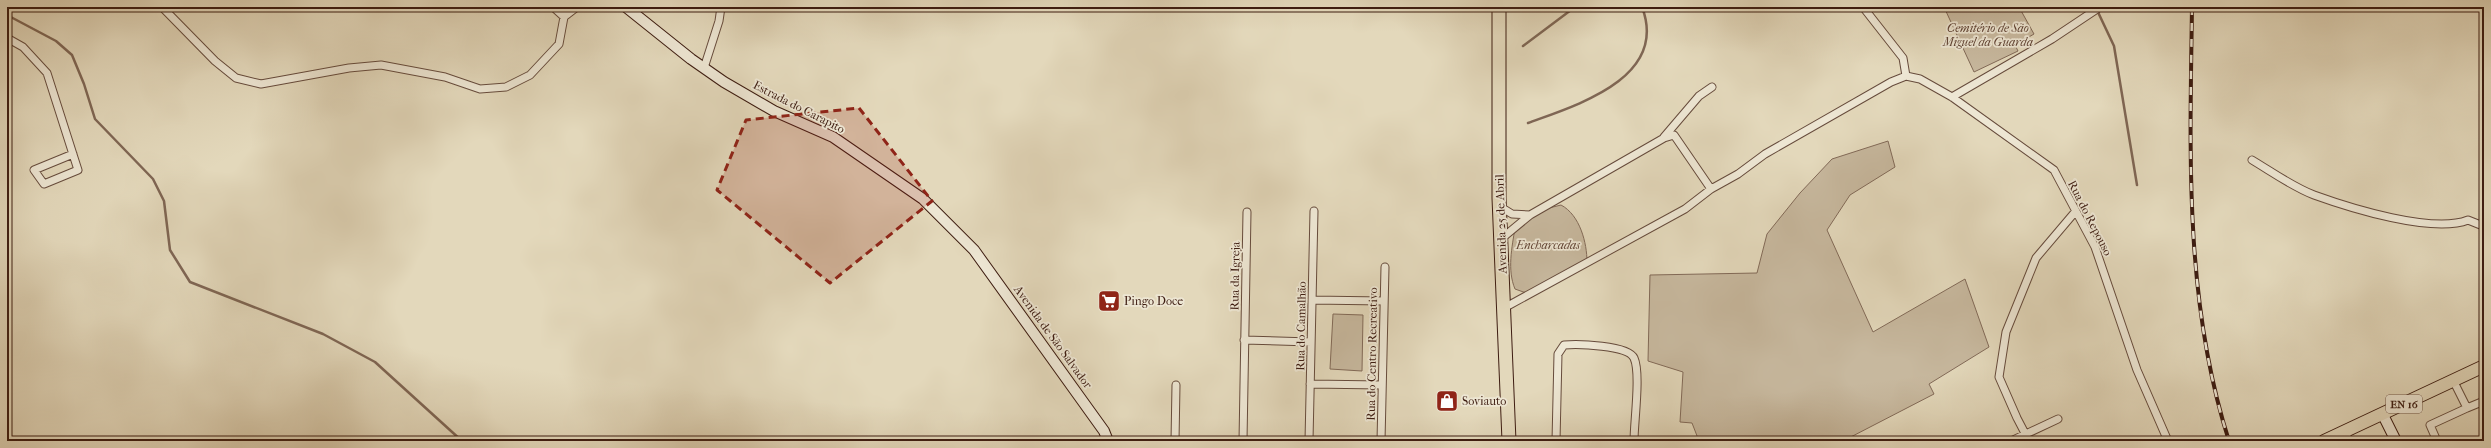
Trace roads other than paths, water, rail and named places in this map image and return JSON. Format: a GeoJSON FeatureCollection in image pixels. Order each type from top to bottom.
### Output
{"type":"FeatureCollection","features":[{"type":"Feature","properties":{"kind":"highway","name":"Avenida 25 de Abril"},"geometry":{"type":"LineString","coordinates":[[1499,7],[1499,206],[1509,441]]}},
{"type":"Feature","properties":{"kind":"main road","name":"EN 16"},"geometry":{"type":"LineString","coordinates":[[2324,441],[2347,436],[2383,414],[2484,366]]}},
{"type":"Feature","properties":{"kind":"street"},"geometry":{"type":"LineString","coordinates":[[162,7],[215,61],[236,78],[261,84],[349,68],[381,65],[445,77],[480,89],[506,87],[530,75],[559,44],[564,17],[577,7]]}},
{"type":"Feature","properties":{"kind":"street"},"geometry":{"type":"LineString","coordinates":[[553,7],[564,17]]}},
{"type":"Feature","properties":{"kind":"street","name":"Estrada do Carapito"},"geometry":{"type":"LineString","coordinates":[[626,7],[704,68],[774,111],[833,137],[923,199],[974,250]]}},
{"type":"Feature","properties":{"kind":"street"},"geometry":{"type":"LineString","coordinates":[[704,68],[720,20],[721,7]]}},
{"type":"Feature","properties":{"kind":"street"},"geometry":{"type":"LineString","coordinates":[[1504,308],[1686,209],[1712,189],[1738,174],[1765,154],[1891,82],[1906,76],[1903,58],[1863,7]]}},
{"type":"Feature","properties":{"kind":"street"},"geometry":{"type":"LineString","coordinates":[[1952,97],[2052,39],[2100,7]]}},
{"type":"Feature","properties":{"kind":"street"},"geometry":{"type":"LineString","coordinates":[[7,38],[23,47],[47,73],[73,154],[78,170],[44,184],[34,170],[73,154]]}},
{"type":"Feature","properties":{"kind":"street","name":"Rua do Repouso"},"geometry":{"type":"LineString","coordinates":[[1906,76],[1920,79],[1952,97],[2054,170],[2095,247],[2137,370],[2168,441]]}},
{"type":"Feature","properties":{"kind":"street"},"geometry":{"type":"LineString","coordinates":[[1664,138],[1699,96],[1712,87]]}},
{"type":"Feature","properties":{"kind":"street"},"geometry":{"type":"LineString","coordinates":[[1500,239],[1530,215],[1664,138],[1674,135],[1712,189]]}},
{"type":"Feature","properties":{"kind":"street"},"geometry":{"type":"LineString","coordinates":[[2252,160],[2313,194],[2363,209],[2418,224],[2443,226],[2468,220],[2483,226]]}},
{"type":"Feature","properties":{"kind":"street"},"geometry":{"type":"LineString","coordinates":[[2484,188],[2484,235]]}},
{"type":"Feature","properties":{"kind":"street"},"geometry":{"type":"LineString","coordinates":[[1499,206],[1512,214],[1530,215]]}},
{"type":"Feature","properties":{"kind":"street","name":"Rua do Camalhão"},"geometry":{"type":"LineString","coordinates":[[1309,441],[1314,211]]}},
{"type":"Feature","properties":{"kind":"street","name":"Rua da Igreja"},"geometry":{"type":"LineString","coordinates":[[1243,441],[1247,212]]}},
{"type":"Feature","properties":{"kind":"street"},"geometry":{"type":"LineString","coordinates":[[2030,441],[2025,434],[1999,377],[2006,332],[2036,258],[2076,212]]}},
{"type":"Feature","properties":{"kind":"street","name":"Avenida de São Salvador"},"geometry":{"type":"LineString","coordinates":[[974,250],[1104,431],[1108,441]]}},
{"type":"Feature","properties":{"kind":"street","name":"Rua do Centro Recreativo"},"geometry":{"type":"LineString","coordinates":[[1381,441],[1385,267]]}},
{"type":"Feature","properties":{"kind":"street"},"geometry":{"type":"LineString","coordinates":[[1312,300],[1384,301]]}},
{"type":"Feature","properties":{"kind":"street"},"geometry":{"type":"LineString","coordinates":[[1244,340],[1311,342]]}},
{"type":"Feature","properties":{"kind":"street"},"geometry":{"type":"LineString","coordinates":[[1556,441],[1558,354],[1564,345],[1578,344],[1626,350],[1634,357],[1637,370],[1634,441]]}},
{"type":"Feature","properties":{"kind":"street"},"geometry":{"type":"LineString","coordinates":[[2453,380],[2467,408]]}},
{"type":"Feature","properties":{"kind":"street"},"geometry":{"type":"LineString","coordinates":[[1310,384],[1382,385]]}},
{"type":"Feature","properties":{"kind":"street"},"geometry":{"type":"LineString","coordinates":[[1175,441],[1176,385]]}},
{"type":"Feature","properties":{"kind":"street"},"geometry":{"type":"LineString","coordinates":[[2437,441],[2430,425],[2484,401]]}},
{"type":"Feature","properties":{"kind":"street"},"geometry":{"type":"LineString","coordinates":[[2383,414],[2396,441]]}},
{"type":"Feature","properties":{"kind":"street"},"geometry":{"type":"LineString","coordinates":[[2010,441],[2058,419]]}},
{"type":"Feature","properties":{"kind":"waterway"},"geometry":{"type":"LineString","coordinates":[[1523,46],[1575,7]]}},
{"type":"Feature","properties":{"kind":"waterway"},"geometry":{"type":"LineString","coordinates":[[1528,123],[1593,97],[1614,85],[1631,70],[1642,53],[1647,32],[1642,7]]}},
{"type":"Feature","properties":{"kind":"waterway"},"geometry":{"type":"LineString","coordinates":[[2097,10],[2114,46],[2137,185]]}},
{"type":"Feature","properties":{"kind":"waterway"},"geometry":{"type":"LineString","coordinates":[[7,15],[56,41],[72,55],[84,84],[95,119],[153,179],[164,201],[170,250],[190,282],[323,334],[375,362],[462,441]]}},
{"type":"Feature","properties":{"kind":"railway"},"geometry":{"type":"LineString","coordinates":[[2192,7],[2191,171],[2197,280],[2204,335],[2214,388],[2229,441]]}},
{"type":"Feature","properties":{"kind":"place","name":"Pingo Doce"},"geometry":{"type":"Point","coordinates":[1109,301]}},
{"type":"Feature","properties":{"kind":"place","name":"Soviauto"},"geometry":{"type":"Point","coordinates":[1447,401]}},
{"type":"Feature","properties":{"kind":"park label","name":"Cemitério de São Miguel da Guarda"},"geometry":{"type":"Point","coordinates":[1988,35]}},
{"type":"Feature","properties":{"kind":"park label","name":"Encharcadas"},"geometry":{"type":"Point","coordinates":[1548,245]}}]}
